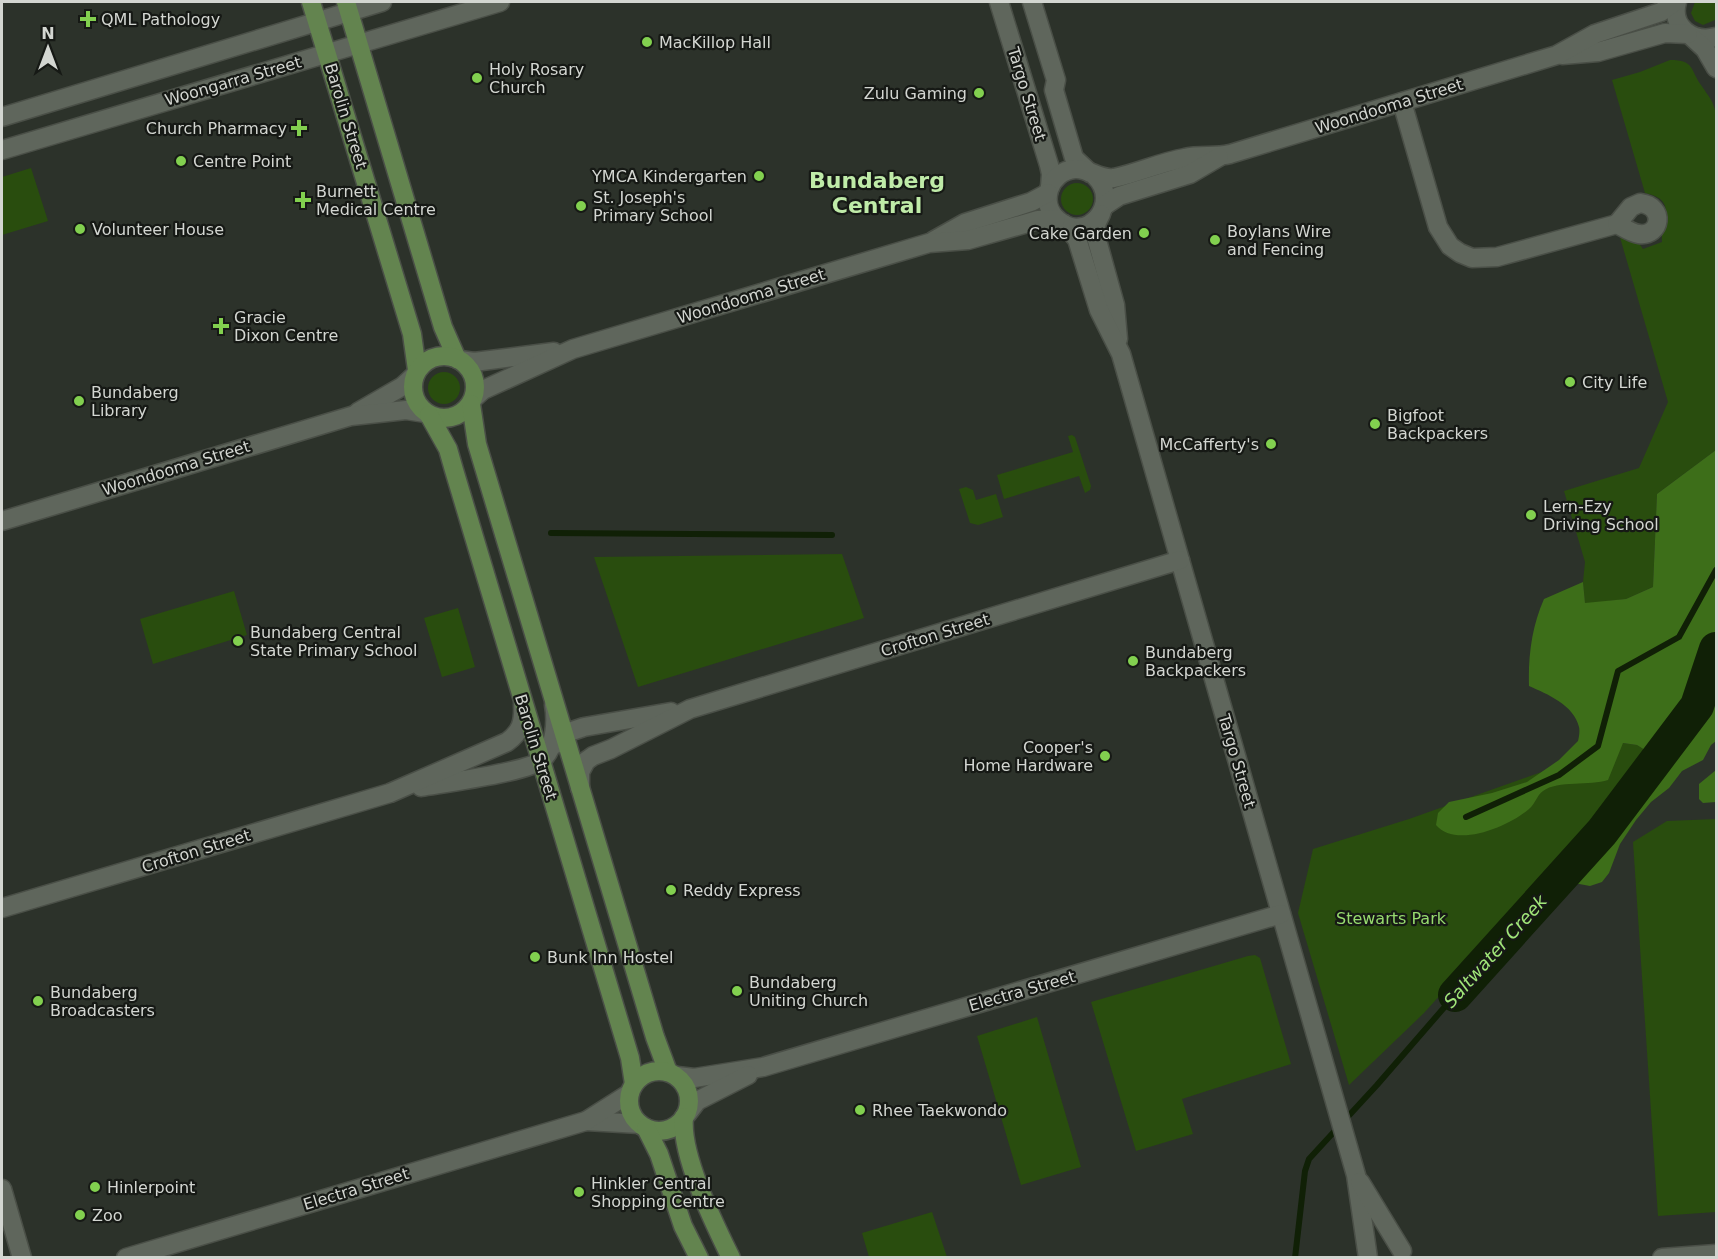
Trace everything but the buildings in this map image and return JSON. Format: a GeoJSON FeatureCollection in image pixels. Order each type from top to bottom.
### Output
{"type":"FeatureCollection","features":[{"type":"Feature","properties":{"kind":"main road","name":"Barolin Street"},"geometry":{"type":"LineString","coordinates":[[311,2],[412,334],[416,373]]}},
{"type":"Feature","properties":{"kind":"main road","name":"Barolin Street"},"geometry":{"type":"LineString","coordinates":[[348,7],[443,327],[458,359]]}},
{"type":"Feature","properties":{"kind":"main road"},"geometry":{"type":"LineString","coordinates":[[440,356],[458,359],[467,365],[475,381],[473,401],[466,410],[452,418],[444,419],[427,414],[415,399],[413,391],[416,373],[431,358],[440,356]]}},
{"type":"Feature","properties":{"kind":"main road","name":"Barolin Street"},"geometry":{"type":"LineString","coordinates":[[473,401],[477,444],[563,734],[655,1037],[673,1074]]}},
{"type":"Feature","properties":{"kind":"main road","name":"Barolin Street"},"geometry":{"type":"LineString","coordinates":[[427,414],[448,449],[630,1058],[632,1088]]}},
{"type":"Feature","properties":{"kind":"main road"},"geometry":{"type":"LineString","coordinates":[[699,1257],[683,1226],[659,1154],[643,1126],[630,1110],[632,1088],[641,1077],[649,1072],[673,1074],[684,1083],[689,1093],[690,1104],[683,1126],[687,1145],[709,1211],[731,1257]]}},
{"type":"Feature","properties":{"kind":"main road"},"geometry":{"type":"LineString","coordinates":[[643,1126],[653,1130],[669,1130],[681,1122],[686,1115]]}},
{"type":"Feature","properties":{"kind":"street","name":"Woongarra Street"},"geometry":{"type":"LineString","coordinates":[[2,117],[317,21],[348,7],[382,2]]}},
{"type":"Feature","properties":{"kind":"street","name":"Woongarra Street"},"geometry":{"type":"LineString","coordinates":[[2,150],[500,2]]}},
{"type":"Feature","properties":{"kind":"street","name":"Targo Street"},"geometry":{"type":"LineString","coordinates":[[1001,2],[1049,165],[1049,190]]}},
{"type":"Feature","properties":{"kind":"street","name":"Targo Street"},"geometry":{"type":"LineString","coordinates":[[1032,2],[1056,80],[1053,90],[1074,158],[1093,174]]}},
{"type":"Feature","properties":{"kind":"street","name":"Woondooma Street"},"geometry":{"type":"LineString","coordinates":[[1103,210],[1119,196],[1190,174],[1220,156],[1557,55],[1595,34],[1653,16],[1676,2]]}},
{"type":"Feature","properties":{"kind":"street"},"geometry":{"type":"LineString","coordinates":[[1676,2],[1678,22],[1705,48],[1716,68]]}},
{"type":"Feature","properties":{"kind":"street","name":"Woondooma Street"},"geometry":{"type":"LineString","coordinates":[[1557,55],[1598,52],[1665,33],[1708,39],[1716,37]]}},
{"type":"Feature","properties":{"kind":"street"},"geometry":{"type":"LineString","coordinates":[[73,96],[82,126]]}},
{"type":"Feature","properties":{"kind":"street"},"geometry":{"type":"LineString","coordinates":[[1401,102],[1438,227],[1450,246],[1460,253],[1472,258],[1497,257],[1617,224]]}},
{"type":"Feature","properties":{"kind":"street","name":"Woondooma Street"},"geometry":{"type":"LineString","coordinates":[[1093,174],[1113,178],[1186,157],[1220,156]]}},
{"type":"Feature","properties":{"kind":"street"},"geometry":{"type":"LineString","coordinates":[[1075,169],[1093,174],[1103,187],[1106,197],[1103,210],[1088,225],[1080,227],[1060,222],[1050,211],[1047,202],[1049,190],[1054,180],[1067,171],[1075,169]]}},
{"type":"Feature","properties":{"kind":"street","name":"Woondooma Street"},"geometry":{"type":"LineString","coordinates":[[929,243],[965,223],[1030,202],[1049,190]]}},
{"type":"Feature","properties":{"kind":"street","name":"Targo Street"},"geometry":{"type":"LineString","coordinates":[[1103,210],[1096,222],[1095,233],[1115,305],[1118,347]]}},
{"type":"Feature","properties":{"kind":"street","name":"Woondooma Street"},"geometry":{"type":"LineString","coordinates":[[473,401],[483,390],[573,349],[929,243],[968,240],[1038,220],[1060,222]]}},
{"type":"Feature","properties":{"kind":"street","name":"Targo Street"},"geometry":{"type":"LineString","coordinates":[[1060,222],[1077,239],[1099,310],[1118,347],[1354,1171],[1368,1257]]}},
{"type":"Feature","properties":{"kind":"street","name":"Woondooma Street"},"geometry":{"type":"LineString","coordinates":[[458,359],[474,362],[573,349]]}},
{"type":"Feature","properties":{"kind":"street","name":"Woondooma Street"},"geometry":{"type":"LineString","coordinates":[[351,416],[404,386],[416,373]]}},
{"type":"Feature","properties":{"kind":"street","name":"Woondooma Street"},"geometry":{"type":"LineString","coordinates":[[2,521],[351,416],[406,410],[427,414]]}},
{"type":"Feature","properties":{"kind":"street","name":"Crofton Street"},"geometry":{"type":"LineString","coordinates":[[563,734],[584,728],[690,709],[1180,560]]}},
{"type":"Feature","properties":{"kind":"street","name":"Crofton Street"},"geometry":{"type":"LineString","coordinates":[[390,793],[507,742],[519,731],[523,723],[523,703]]}},
{"type":"Feature","properties":{"kind":"street"},"geometry":{"type":"LineString","coordinates":[[541,761],[551,742],[555,721],[554,703]]}},
{"type":"Feature","properties":{"kind":"street","name":"Crofton Street"},"geometry":{"type":"LineString","coordinates":[[580,788],[580,772],[586,761],[690,709]]}},
{"type":"Feature","properties":{"kind":"street"},"geometry":{"type":"LineString","coordinates":[[549,789],[550,761],[556,743],[563,734]]}},
{"type":"Feature","properties":{"kind":"street","name":"Crofton Street"},"geometry":{"type":"LineString","coordinates":[[2,908],[390,793],[513,771],[541,761]]}},
{"type":"Feature","properties":{"kind":"street","name":"Electra Street"},"geometry":{"type":"LineString","coordinates":[[673,1074],[694,1078],[763,1067],[1281,914]]}},
{"type":"Feature","properties":{"kind":"street","name":"Electra Street"},"geometry":{"type":"LineString","coordinates":[[686,1115],[698,1101],[763,1067]]}},
{"type":"Feature","properties":{"kind":"street","name":"Electra Street"},"geometry":{"type":"LineString","coordinates":[[126,1257],[586,1121],[632,1088]]}},
{"type":"Feature","properties":{"kind":"street","name":"Electra Street"},"geometry":{"type":"LineString","coordinates":[[586,1121],[643,1126]]}},
{"type":"Feature","properties":{"kind":"street","name":"Targo Street"},"geometry":{"type":"LineString","coordinates":[[1354,1171],[1410,1255]]}},
{"type":"Feature","properties":{"kind":"street"},"geometry":{"type":"LineString","coordinates":[[2,1189],[22,1257]]}},
{"type":"Feature","properties":{"kind":"street"},"geometry":{"type":"LineString","coordinates":[[1368,1257],[1384,1249],[1410,1255]]}},
{"type":"Feature","properties":{"kind":"street"},"geometry":{"type":"LineString","coordinates":[[1662,1257],[1716,1254]]}},
{"type":"Feature","properties":{"kind":"green space"},"geometry":{"type":"Polygon","coordinates":[[[1695,2],[1714,2],[1716,5],[1715,20],[1703,25],[1695,21],[1691,13],[1695,2]]]}},
{"type":"Feature","properties":{"kind":"green space"},"geometry":{"type":"Polygon","coordinates":[[[1670,60],[1684,62],[1691,67],[1712,102],[1716,114],[1716,450],[1657,494],[1653,587],[1626,599],[1585,604],[1583,582],[1585,562],[1564,491],[1639,468],[1668,402],[1619,234],[1636,239],[1643,249],[1662,242],[1665,207],[1656,196],[1645,193],[1612,80],[1670,60]]]}},
{"type":"Feature","properties":{"kind":"green space"},"geometry":{"type":"Polygon","coordinates":[[[31,168],[48,221],[2,235],[2,177],[31,168]]]}},
{"type":"Feature","properties":{"kind":"green space"},"geometry":{"type":"Polygon","coordinates":[[[1077,183],[1088,188],[1093,199],[1088,210],[1077,215],[1066,210],[1061,199],[1066,188],[1077,183]]]}},
{"type":"Feature","properties":{"kind":"green space"},"geometry":{"type":"Polygon","coordinates":[[[444,372],[455,377],[460,388],[455,399],[444,404],[433,399],[428,388],[433,377],[444,372]]]}},
{"type":"Feature","properties":{"kind":"green space"},"geometry":{"type":"Polygon","coordinates":[[[1068,436],[1075,437],[1091,486],[1090,490],[1085,493],[1079,476],[1004,499],[997,475],[1073,452],[1068,436]]]}},
{"type":"Feature","properties":{"kind":"green space"},"geometry":{"type":"Polygon","coordinates":[[[1716,450],[1716,741],[1711,745],[1703,760],[1682,771],[1669,788],[1651,802],[1620,844],[1609,873],[1602,882],[1590,886],[1574,883],[1576,873],[1594,848],[1644,796],[1666,763],[1637,745],[1623,743],[1608,780],[1557,785],[1549,788],[1541,793],[1531,807],[1520,816],[1496,828],[1469,835],[1445,832],[1436,825],[1438,813],[1449,802],[1492,793],[1527,782],[1559,760],[1578,741],[1579,727],[1572,712],[1559,701],[1529,686],[1532,641],[1536,620],[1544,599],[1583,582],[1585,603],[1626,599],[1653,587],[1657,494],[1716,450]]]}},
{"type":"Feature","properties":{"kind":"green space"},"geometry":{"type":"Polygon","coordinates":[[[966,487],[973,490],[976,500],[996,494],[1003,517],[978,525],[970,523],[959,489],[966,487]]]}},
{"type":"Feature","properties":{"kind":"green space"},"geometry":{"type":"Polygon","coordinates":[[[842,554],[864,618],[638,687],[594,557],[842,554]]]}},
{"type":"Feature","properties":{"kind":"green space"},"geometry":{"type":"Polygon","coordinates":[[[234,591],[247,635],[153,664],[140,619],[234,591]]]}},
{"type":"Feature","properties":{"kind":"green space"},"geometry":{"type":"Polygon","coordinates":[[[458,608],[475,667],[442,677],[424,618],[458,608]]]}},
{"type":"Feature","properties":{"kind":"green space","name":"Stewarts Park"},"geometry":{"type":"Polygon","coordinates":[[[1623,743],[1637,745],[1653,754],[1566,859],[1424,1013],[1349,1085],[1298,913],[1313,849],[1409,819],[1623,743]]]}},
{"type":"Feature","properties":{"kind":"green space"},"geometry":{"type":"Polygon","coordinates":[[[1716,770],[1716,802],[1703,803],[1699,799],[1699,784],[1716,770]]]}},
{"type":"Feature","properties":{"kind":"green space"},"geometry":{"type":"Polygon","coordinates":[[[1716,819],[1716,1212],[1658,1216],[1633,842],[1667,821],[1716,819]]]}},
{"type":"Feature","properties":{"kind":"green space"},"geometry":{"type":"Polygon","coordinates":[[[1255,955],[1260,958],[1291,1064],[1182,1099],[1193,1134],[1136,1151],[1091,1002],[1255,955]]]}},
{"type":"Feature","properties":{"kind":"green space"},"geometry":{"type":"Polygon","coordinates":[[[1037,1017],[1081,1167],[1021,1185],[977,1036],[1037,1017]]]}},
{"type":"Feature","properties":{"kind":"green space"},"geometry":{"type":"Polygon","coordinates":[[[932,1212],[947,1257],[869,1257],[862,1233],[932,1212]]]}},
{"type":"Feature","properties":{"kind":"waterway"},"geometry":{"type":"LineString","coordinates":[[551,533],[832,535]]}},
{"type":"Feature","properties":{"kind":"waterway"},"geometry":{"type":"LineString","coordinates":[[1466,817],[1559,775],[1598,746],[1618,671],[1679,637],[1716,570]]}},
{"type":"Feature","properties":{"kind":"waterway","name":"Saltwater Creek"},"geometry":{"type":"LineString","coordinates":[[1455,995],[1602,832],[1697,706],[1716,649]]}},
{"type":"Feature","properties":{"kind":"waterway","name":"Saltwater Creek"},"geometry":{"type":"LineString","coordinates":[[1295,1258],[1305,1171],[1309,1159],[1455,995]]}},
{"type":"Feature","properties":{"kind":"place","name":"QML Pathology"},"geometry":{"type":"Point","coordinates":[88,19]}},
{"type":"Feature","properties":{"kind":"place","name":"MacKillop Hall"},"geometry":{"type":"Point","coordinates":[647,42]}},
{"type":"Feature","properties":{"kind":"place","name":"Holy Rosary Church"},"geometry":{"type":"Point","coordinates":[477,78]}},
{"type":"Feature","properties":{"kind":"place","name":"Zulu Gaming"},"geometry":{"type":"Point","coordinates":[979,93]}},
{"type":"Feature","properties":{"kind":"place","name":"Church Pharmacy"},"geometry":{"type":"Point","coordinates":[299,128]}},
{"type":"Feature","properties":{"kind":"place","name":"Centre Point"},"geometry":{"type":"Point","coordinates":[181,161]}},
{"type":"Feature","properties":{"kind":"place","name":"YMCA Kindergarten"},"geometry":{"type":"Point","coordinates":[759,176]}},
{"type":"Feature","properties":{"kind":"place","name":"Burnett Medical Centre"},"geometry":{"type":"Point","coordinates":[303,200]}},
{"type":"Feature","properties":{"kind":"place","name":"St. Joseph's Primary School"},"geometry":{"type":"Point","coordinates":[581,206]}},
{"type":"Feature","properties":{"kind":"place","name":"Volunteer House"},"geometry":{"type":"Point","coordinates":[80,229]}},
{"type":"Feature","properties":{"kind":"place","name":"Cake Garden"},"geometry":{"type":"Point","coordinates":[1144,233]}},
{"type":"Feature","properties":{"kind":"place","name":"Boylans Wire and Fencing"},"geometry":{"type":"Point","coordinates":[1215,240]}},
{"type":"Feature","properties":{"kind":"place","name":"Gracie Dixon Centre"},"geometry":{"type":"Point","coordinates":[221,326]}},
{"type":"Feature","properties":{"kind":"place","name":"City Life"},"geometry":{"type":"Point","coordinates":[1570,382]}},
{"type":"Feature","properties":{"kind":"place","name":"Bundaberg Library"},"geometry":{"type":"Point","coordinates":[79,401]}},
{"type":"Feature","properties":{"kind":"place","name":"Bigfoot Backpackers"},"geometry":{"type":"Point","coordinates":[1375,424]}},
{"type":"Feature","properties":{"kind":"place","name":"McCafferty's"},"geometry":{"type":"Point","coordinates":[1271,444]}},
{"type":"Feature","properties":{"kind":"place","name":"Lern-Ezy Driving School"},"geometry":{"type":"Point","coordinates":[1531,515]}},
{"type":"Feature","properties":{"kind":"place","name":"Bundaberg Central State Primary School"},"geometry":{"type":"Point","coordinates":[238,641]}},
{"type":"Feature","properties":{"kind":"place","name":"Bundaberg Backpackers"},"geometry":{"type":"Point","coordinates":[1133,661]}},
{"type":"Feature","properties":{"kind":"place","name":"Cooper's Home Hardware"},"geometry":{"type":"Point","coordinates":[1105,756]}},
{"type":"Feature","properties":{"kind":"place","name":"Reddy Express"},"geometry":{"type":"Point","coordinates":[671,890]}},
{"type":"Feature","properties":{"kind":"place","name":"Bunk Inn Hostel"},"geometry":{"type":"Point","coordinates":[535,957]}},
{"type":"Feature","properties":{"kind":"place","name":"Bundaberg Uniting Church"},"geometry":{"type":"Point","coordinates":[737,991]}},
{"type":"Feature","properties":{"kind":"place","name":"Bundaberg Broadcasters"},"geometry":{"type":"Point","coordinates":[38,1001]}},
{"type":"Feature","properties":{"kind":"place","name":"Rhee Taekwondo"},"geometry":{"type":"Point","coordinates":[860,1110]}},
{"type":"Feature","properties":{"kind":"place","name":"Hinlerpoint"},"geometry":{"type":"Point","coordinates":[95,1187]}},
{"type":"Feature","properties":{"kind":"place","name":"Hinkler Central Shopping Centre"},"geometry":{"type":"Point","coordinates":[579,1192]}},
{"type":"Feature","properties":{"kind":"place","name":"Zoo"},"geometry":{"type":"Point","coordinates":[80,1215]}},
{"type":"Feature","properties":{"kind":"district","name":"Bundaberg Central"},"geometry":{"type":"Point","coordinates":[877,192]}}]}
